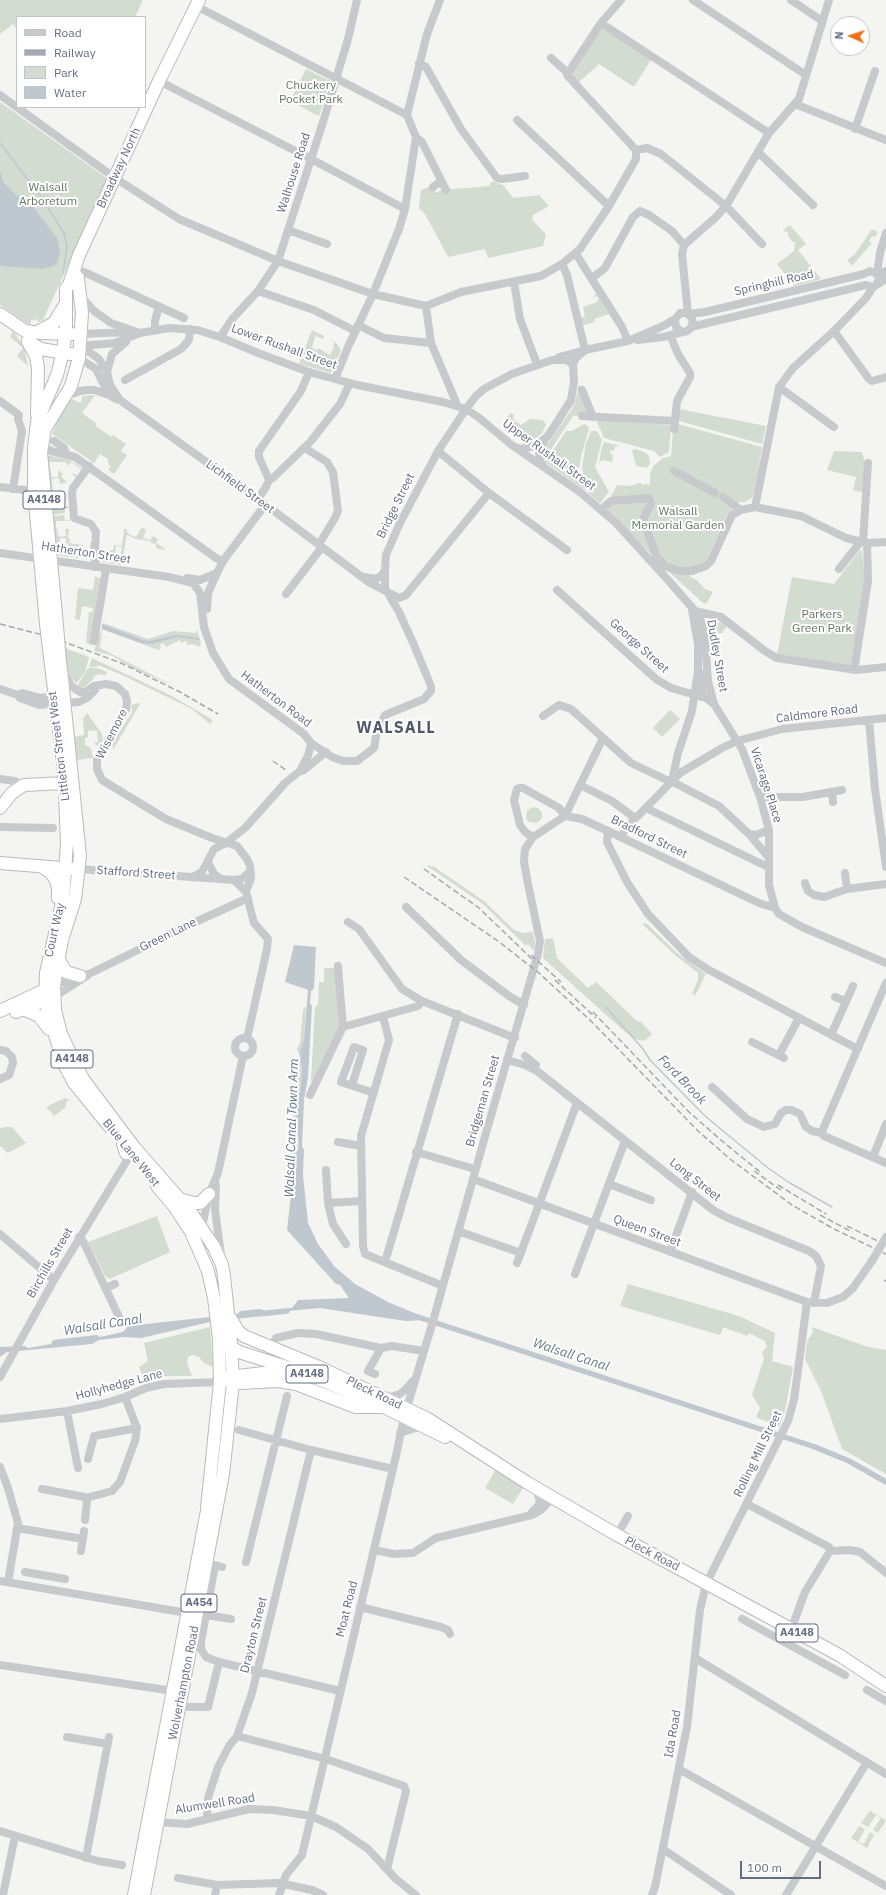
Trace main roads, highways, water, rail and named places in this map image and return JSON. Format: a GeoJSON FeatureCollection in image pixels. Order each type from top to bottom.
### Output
{"type":"FeatureCollection","features":[{"type":"Feature","properties":{"kind":"highway","name":"Broadway North"},"geometry":{"type":"LineString","coordinates":[[72,345],[65,305],[66,288],[69,285],[71,276],[79,272],[79,255],[198,3]]}},
{"type":"Feature","properties":{"kind":"highway","name":"A4148"},"geometry":{"type":"LineString","coordinates":[[45,559],[34,491],[34,448],[40,417],[57,375],[72,345],[80,294],[78,278],[79,272]]}},
{"type":"Feature","properties":{"kind":"highway","name":"A4148"},"geometry":{"type":"LineString","coordinates":[[45,559],[40,459],[42,440],[48,421],[64,398],[70,386],[72,289],[69,285]]}},
{"type":"Feature","properties":{"kind":"highway"},"geometry":{"type":"LineString","coordinates":[[40,417],[37,416],[38,363],[28,342],[17,330],[52,325],[65,305]]}},
{"type":"Feature","properties":{"kind":"highway"},"geometry":{"type":"LineString","coordinates":[[0,314],[26,329],[33,339],[72,345]]}},
{"type":"Feature","properties":{"kind":"highway"},"geometry":{"type":"LineString","coordinates":[[28,342],[41,349],[72,345]]}},
{"type":"Feature","properties":{"kind":"highway","name":"Littleton Street West"},"geometry":{"type":"LineString","coordinates":[[45,559],[59,699],[67,824],[73,869]]}},
{"type":"Feature","properties":{"kind":"highway","name":"Littleton Street West"},"geometry":{"type":"LineString","coordinates":[[54,649],[61,667],[59,699],[76,813],[73,818],[73,869]]}},
{"type":"Feature","properties":{"kind":"highway"},"geometry":{"type":"LineString","coordinates":[[0,808],[12,793],[22,786],[30,784],[65,783],[74,792]]}},
{"type":"Feature","properties":{"kind":"highway","name":"Stafford Street"},"geometry":{"type":"LineString","coordinates":[[0,863],[73,869]]}},
{"type":"Feature","properties":{"kind":"highway"},"geometry":{"type":"LineString","coordinates":[[40,866],[49,871],[57,884],[57,914],[59,921]]}},
{"type":"Feature","properties":{"kind":"highway"},"geometry":{"type":"LineString","coordinates":[[55,1039],[42,1019],[25,1004],[53,954],[62,928],[70,895],[73,869]]}},
{"type":"Feature","properties":{"kind":"highway","name":"Court Way"},"geometry":{"type":"LineString","coordinates":[[50,994],[46,973],[53,954],[59,921],[73,869]]}},
{"type":"Feature","properties":{"kind":"highway"},"geometry":{"type":"LineString","coordinates":[[53,954],[66,972],[84,975]]}},
{"type":"Feature","properties":{"kind":"highway","name":"Green Lane"},"geometry":{"type":"LineString","coordinates":[[0,1011],[25,1004],[50,994]]}},
{"type":"Feature","properties":{"kind":"highway","name":"Blue Lane West"},"geometry":{"type":"LineString","coordinates":[[50,994],[55,1039],[63,1062],[74,1082],[128,1153],[196,1229]]}},
{"type":"Feature","properties":{"kind":"highway","name":"Blue Lane West"},"geometry":{"type":"LineString","coordinates":[[50,994],[61,1034],[83,1079],[128,1153],[179,1198],[196,1229]]}},
{"type":"Feature","properties":{"kind":"highway","name":"Green Lane"},"geometry":{"type":"LineString","coordinates":[[0,1018],[25,1004]]}},
{"type":"Feature","properties":{"kind":"highway"},"geometry":{"type":"LineString","coordinates":[[179,1198],[194,1203],[200,1203],[212,1195]]}},
{"type":"Feature","properties":{"kind":"highway","name":"A4148"},"geometry":{"type":"LineString","coordinates":[[196,1229],[214,1247],[222,1264],[226,1317],[226,1384]]}},
{"type":"Feature","properties":{"kind":"highway"},"geometry":{"type":"LineString","coordinates":[[196,1229],[202,1235],[211,1258],[218,1298],[226,1317],[230,1345],[225,1350],[227,1370],[224,1380],[226,1384]]}},
{"type":"Feature","properties":{"kind":"highway","name":"Pleck Road"},"geometry":{"type":"LineString","coordinates":[[226,1317],[244,1336],[320,1367],[376,1393],[406,1413],[422,1426],[437,1434],[469,1446]]}},
{"type":"Feature","properties":{"kind":"highway","name":"Pleck Road"},"geometry":{"type":"LineString","coordinates":[[230,1345],[296,1370],[376,1403],[381,1407]]}},
{"type":"Feature","properties":{"kind":"highway","name":"Pleck Road"},"geometry":{"type":"LineString","coordinates":[[226,1384],[296,1370],[320,1367]]}},
{"type":"Feature","properties":{"kind":"highway","name":"Pleck Road"},"geometry":{"type":"LineString","coordinates":[[226,1384],[278,1381],[296,1384],[355,1408],[381,1407],[406,1413],[446,1430],[536,1488],[617,1535],[839,1655],[886,1686]]}},
{"type":"Feature","properties":{"kind":"highway"},"geometry":{"type":"LineString","coordinates":[[231,1410],[243,1390],[259,1383]]}},
{"type":"Feature","properties":{"kind":"highway","name":"Wolverhampton Road"},"geometry":{"type":"LineString","coordinates":[[153,1818],[217,1512],[231,1410],[226,1384]]}},
{"type":"Feature","properties":{"kind":"highway","name":"Wolverhampton Road"},"geometry":{"type":"LineString","coordinates":[[153,1818],[173,1691],[207,1508],[226,1384]]}},
{"type":"Feature","properties":{"kind":"highway"},"geometry":{"type":"LineString","coordinates":[[138,1893],[153,1818]]}},
{"type":"Feature","properties":{"kind":"water"},"geometry":{"type":"Polygon","coordinates":[[[0,171],[3,182],[19,198],[32,205],[58,240],[60,252],[57,263],[53,266],[43,269],[0,266],[0,171]]]}},
{"type":"Feature","properties":{"kind":"water"},"geometry":{"type":"Polygon","coordinates":[[[102,624],[149,641],[176,635],[199,638],[200,640],[177,637],[151,644],[141,643],[102,629],[102,624]]]}},
{"type":"Feature","properties":{"kind":"water"},"geometry":{"type":"Polygon","coordinates":[[[294,945],[316,947],[314,988],[311,991],[310,1003],[312,1006],[308,1077],[304,1100],[302,1146],[304,1150],[303,1175],[308,1223],[318,1244],[334,1266],[355,1284],[388,1302],[424,1317],[424,1320],[406,1321],[320,1308],[266,1313],[261,1316],[210,1322],[141,1338],[125,1337],[99,1340],[92,1344],[7,1352],[0,1357],[0,1347],[25,1346],[28,1348],[51,1344],[53,1340],[97,1335],[100,1337],[123,1332],[128,1326],[237,1314],[241,1311],[260,1309],[266,1311],[292,1308],[298,1300],[349,1298],[340,1285],[336,1284],[287,1230],[292,1186],[296,1181],[294,1159],[299,1146],[295,1102],[299,1097],[300,1092],[302,1072],[300,1051],[304,1040],[308,990],[285,982],[294,945]]]}},
{"type":"Feature","properties":{"kind":"waterway"},"geometry":{"type":"LineString","coordinates":[[0,143],[41,197],[64,233],[67,247],[63,273]]}},
{"type":"Feature","properties":{"kind":"waterway","name":"Ford Brook"},"geometry":{"type":"LineString","coordinates":[[606,1007],[643,1049],[650,1060],[705,1116],[768,1168],[790,1183],[832,1207]]}},
{"type":"Feature","properties":{"kind":"waterway","name":"Walsall Canal"},"geometry":{"type":"LineString","coordinates":[[258,1314],[287,1311]]}},
{"type":"Feature","properties":{"kind":"waterway","name":"Walsall Canal"},"geometry":{"type":"LineString","coordinates":[[418,1317],[815,1447],[849,1461],[886,1482]]}},
{"type":"Feature","properties":{"kind":"railway"},"geometry":{"type":"LineString","coordinates":[[0,624],[51,637],[121,663],[180,692],[218,714]]}},
{"type":"Feature","properties":{"kind":"railway"},"geometry":{"type":"LineString","coordinates":[[273,761],[287,771]]}},
{"type":"Feature","properties":{"kind":"railway"},"geometry":{"type":"LineString","coordinates":[[424,869],[479,908],[534,961]]}},
{"type":"Feature","properties":{"kind":"railway"},"geometry":{"type":"LineString","coordinates":[[404,877],[498,941],[539,973],[592,1022],[697,1130],[730,1159],[792,1205],[834,1229],[886,1254]]}},
{"type":"Feature","properties":{"kind":"railway"},"geometry":{"type":"LineString","coordinates":[[531,955],[561,982]]}},
{"type":"Feature","properties":{"kind":"railway"},"geometry":{"type":"LineString","coordinates":[[555,980],[596,1018]]}},
{"type":"Feature","properties":{"kind":"railway"},"geometry":{"type":"LineString","coordinates":[[593,1012],[689,1112],[760,1172]]}},
{"type":"Feature","properties":{"kind":"railway"},"geometry":{"type":"LineString","coordinates":[[754,1171],[781,1190]]}},
{"type":"Feature","properties":{"kind":"railway"},"geometry":{"type":"LineString","coordinates":[[778,1185],[826,1214]]}},
{"type":"Feature","properties":{"kind":"railway"},"geometry":{"type":"LineString","coordinates":[[820,1215],[852,1232]]}},
{"type":"Feature","properties":{"kind":"railway"},"geometry":{"type":"LineString","coordinates":[[847,1226],[886,1245]]}},
{"type":"Feature","properties":{"kind":"district","name":"WALSALL"},"geometry":{"type":"Point","coordinates":[396,728]}},
{"type":"Feature","properties":{"kind":"park label","name":"Chuckery Pocket Park"},"geometry":{"type":"Point","coordinates":[311,93]}},
{"type":"Feature","properties":{"kind":"park label","name":"Walsall Arboretum"},"geometry":{"type":"Point","coordinates":[48,195]}},
{"type":"Feature","properties":{"kind":"park label","name":"Walsall Memorial Garden"},"geometry":{"type":"Point","coordinates":[678,519]}},
{"type":"Feature","properties":{"kind":"park label","name":"Parkers Green Park"},"geometry":{"type":"Point","coordinates":[822,622]}},
{"type":"Feature","properties":{"kind":"water label","name":"Walsall Canal Town Arm"},"geometry":{"type":"Point","coordinates":[292,1128]}}]}
